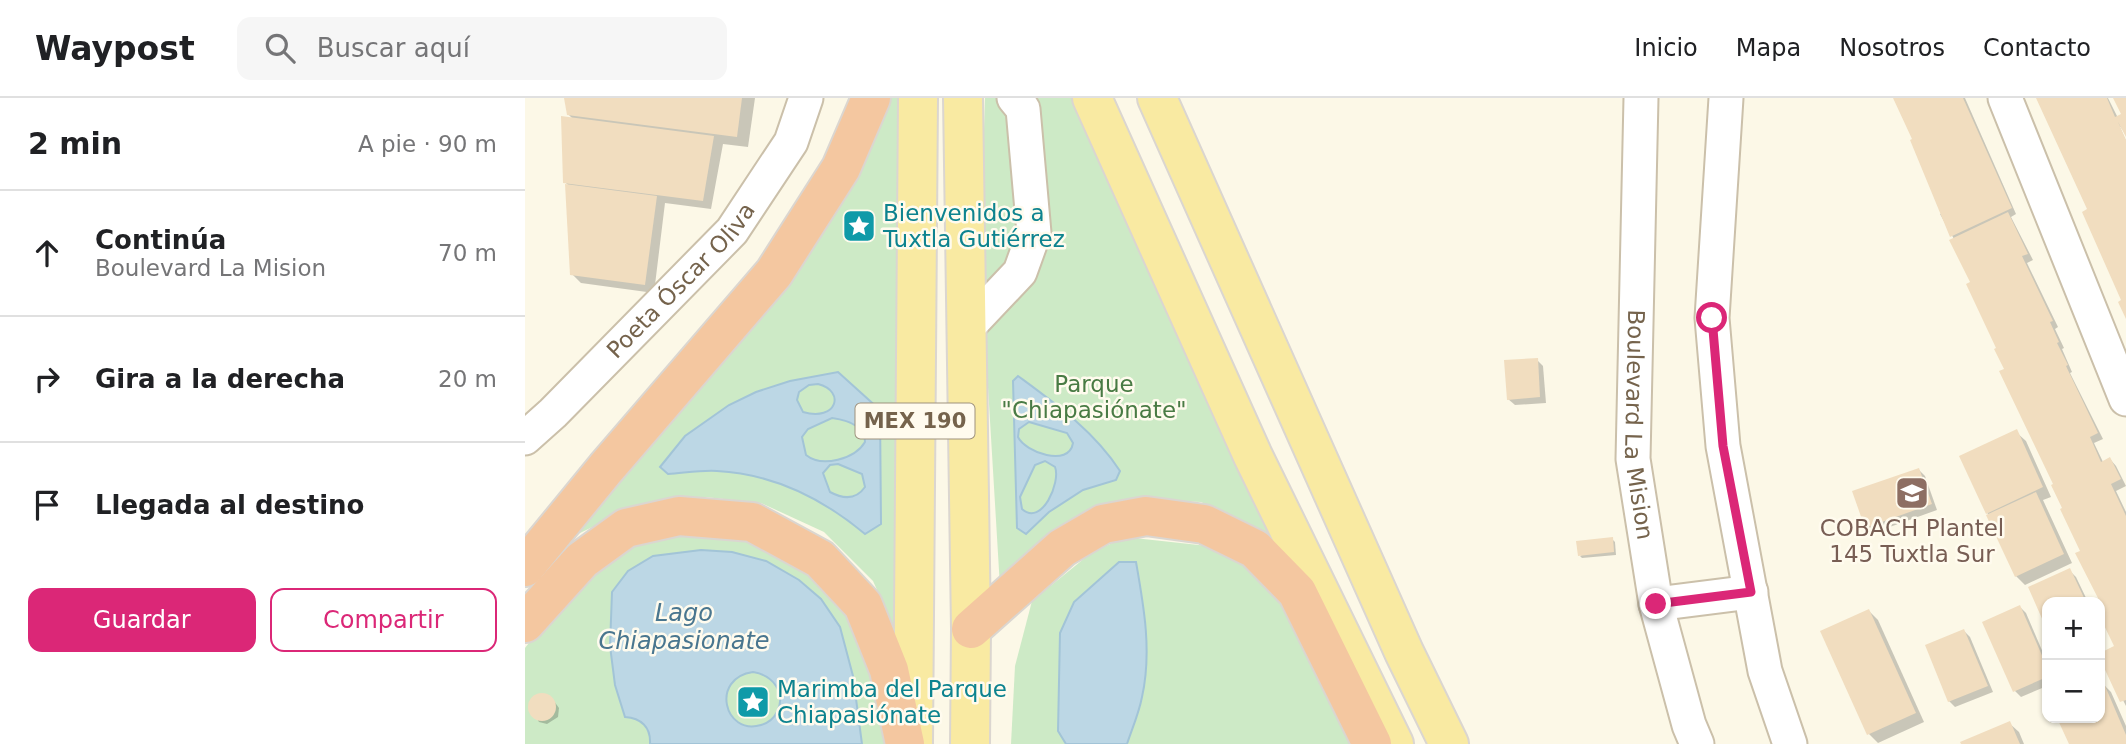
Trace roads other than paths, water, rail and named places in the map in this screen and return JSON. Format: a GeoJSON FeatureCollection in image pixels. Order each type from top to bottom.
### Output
{"type":"FeatureCollection","features":[{"type":"Feature","properties":{"kind":"highway"},"geometry":{"type":"LineString","coordinates":[[525,567],[606,468],[774,273],[841,168],[871,98]]}},
{"type":"Feature","properties":{"kind":"highway"},"geometry":{"type":"LineString","coordinates":[[525,624],[582,560],[626,528],[679,516],[752,522],[820,559],[863,605],[889,670],[905,744]]}},
{"type":"Feature","properties":{"kind":"highway"},"geometry":{"type":"LineString","coordinates":[[971,629],[1062,548],[1103,524],[1146,516],[1205,524],[1255,549],[1297,592],[1372,744]]}},
{"type":"Feature","properties":{"kind":"main road","name":"MEX 190"},"geometry":{"type":"LineString","coordinates":[[913,744],[918,98]]}},
{"type":"Feature","properties":{"kind":"main road","name":"MEX 190"},"geometry":{"type":"LineString","coordinates":[[963,98],[971,629],[970,744]]}},
{"type":"Feature","properties":{"kind":"main road"},"geometry":{"type":"LineString","coordinates":[[1092,98],[1253,456],[1394,744]]}},
{"type":"Feature","properties":{"kind":"main road"},"geometry":{"type":"LineString","coordinates":[[1157,98],[1398,639],[1448,744]]}},
{"type":"Feature","properties":{"kind":"street","name":"Poeta Óscar Oliva"},"geometry":{"type":"LineString","coordinates":[[525,438],[539,411],[732,231],[792,142],[806,98]]}},
{"type":"Feature","properties":{"kind":"street"},"geometry":{"type":"LineString","coordinates":[[967,328],[1020,272],[1034,233],[1023,109],[1014,98]]}},
{"type":"Feature","properties":{"kind":"street","name":"Boulevard La Mision"},"geometry":{"type":"LineString","coordinates":[[1641,98],[1633,458],[1656,604],[1689,725],[1697,744]]}},
{"type":"Feature","properties":{"kind":"street"},"geometry":{"type":"LineString","coordinates":[[1726,98],[1712,318],[1723,446],[1765,671],[1790,744]]}},
{"type":"Feature","properties":{"kind":"street"},"geometry":{"type":"LineString","coordinates":[[2005,98],[2125,392]]}},
{"type":"Feature","properties":{"kind":"street"},"geometry":{"type":"LineString","coordinates":[[1656,604],[1751,592]]}},
{"type":"Feature","properties":{"kind":"water"},"geometry":{"type":"Polygon","coordinates":[[[838,372],[880,410],[881,524],[865,534],[832,509],[778,483],[717,471],[668,474],[660,467],[685,436],[729,405],[756,392],[790,381],[838,372]],[[818,384],[809,385],[799,392],[797,400],[803,412],[824,413],[834,404],[832,393],[818,384]],[[832,418],[808,429],[802,437],[806,455],[821,461],[846,457],[865,442],[859,428],[838,419],[832,418]],[[838,464],[830,465],[823,473],[830,492],[849,497],[858,494],[865,487],[862,474],[838,464]]]}},
{"type":"Feature","properties":{"kind":"water"},"geometry":{"type":"Polygon","coordinates":[[[1018,376],[1073,419],[1098,443],[1120,471],[1116,480],[1083,490],[1049,512],[1026,534],[1017,528],[1013,381],[1018,376]],[[1029,422],[1019,429],[1018,437],[1029,448],[1056,456],[1070,451],[1073,443],[1067,433],[1029,422]],[[1045,461],[1035,465],[1020,497],[1022,509],[1029,513],[1043,508],[1052,492],[1055,467],[1045,461]]]}},
{"type":"Feature","properties":{"kind":"water","name":"Lago Chiapasionate"},"geometry":{"type":"Polygon","coordinates":[[[701,550],[732,552],[766,561],[799,580],[821,599],[840,627],[853,676],[862,744],[650,744],[649,733],[644,724],[625,717],[615,685],[610,646],[612,592],[628,571],[653,556],[701,550]],[[753,672],[739,676],[731,684],[727,694],[731,715],[748,726],[768,722],[780,705],[776,686],[753,672]]]}},
{"type":"Feature","properties":{"kind":"water"},"geometry":{"type":"Polygon","coordinates":[[[1119,562],[1136,562],[1144,613],[1147,646],[1145,680],[1139,709],[1127,744],[1066,744],[1058,731],[1060,633],[1074,602],[1119,562]]]}},
{"type":"Feature","properties":{"kind":"place","name":"Bienvenidos a Tuxtla Gutiérrez"},"geometry":{"type":"Point","coordinates":[859,226]}},
{"type":"Feature","properties":{"kind":"place","name":"COBACH Plantel 145 Tuxtla Sur"},"geometry":{"type":"Point","coordinates":[1912,493]}},
{"type":"Feature","properties":{"kind":"place","name":"Marimba del Parque Chiapasiónate"},"geometry":{"type":"Point","coordinates":[753,702]}},
{"type":"Feature","properties":{"kind":"park label","name":"Parque \"Chiapasiónate\""},"geometry":{"type":"Point","coordinates":[1094,397]}}]}
